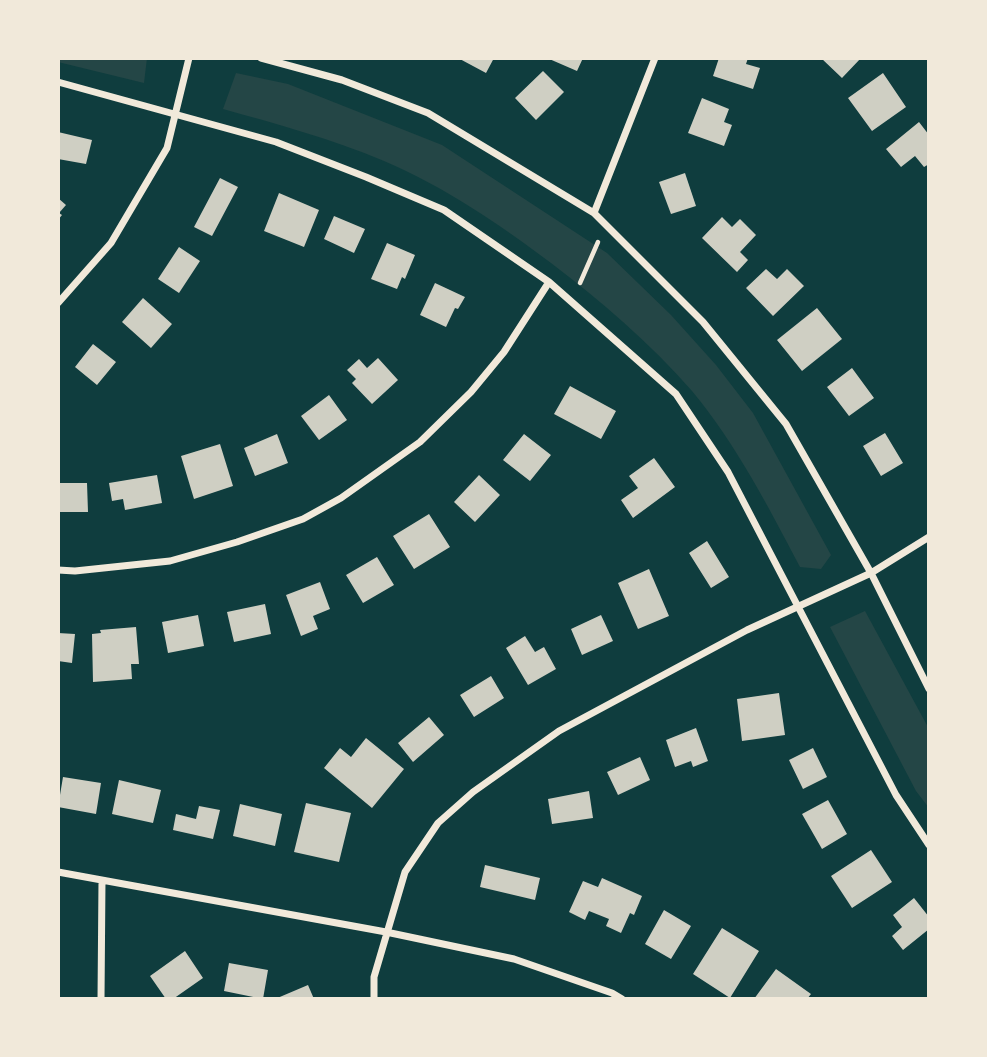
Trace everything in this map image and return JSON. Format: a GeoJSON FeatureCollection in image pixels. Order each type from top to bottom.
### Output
{"type":"FeatureCollection","features":[{"type":"Feature","properties":{"kind":"street"},"geometry":{"type":"LineString","coordinates":[[58,303],[111,243],[167,148],[188,58]]}},
{"type":"Feature","properties":{"kind":"street"},"geometry":{"type":"LineString","coordinates":[[261,58],[342,80],[428,113],[594,213],[703,322],[786,424],[871,573],[929,689]]}},
{"type":"Feature","properties":{"kind":"street"},"geometry":{"type":"LineString","coordinates":[[594,213],[656,58]]}},
{"type":"Feature","properties":{"kind":"street"},"geometry":{"type":"LineString","coordinates":[[58,82],[276,142],[366,177],[444,210],[549,282],[676,394],[728,472],[896,795],[929,845]]}},
{"type":"Feature","properties":{"kind":"street"},"geometry":{"type":"LineString","coordinates":[[58,570],[75,571],[170,561],[303,519],[341,498],[420,442],[471,392],[504,352],[549,282]]}},
{"type":"Feature","properties":{"kind":"street"},"geometry":{"type":"LineString","coordinates":[[374,999],[374,977],[405,872],[438,822],[473,792],[559,731],[747,630],[871,573],[929,537]]}},
{"type":"Feature","properties":{"kind":"street"},"geometry":{"type":"LineString","coordinates":[[58,872],[386,932],[514,959],[612,993],[622,999]]}},
{"type":"Feature","properties":{"kind":"street"},"geometry":{"type":"LineString","coordinates":[[101,999],[102,880]]}},
{"type":"Feature","properties":{"kind":"path"},"geometry":{"type":"LineString","coordinates":[[580,283],[598,242]]}},
{"type":"Feature","properties":{"kind":"shaded area"},"geometry":{"type":"Polygon","coordinates":[[[58,58],[147,58],[144,83],[58,62],[58,58]]]}},
{"type":"Feature","properties":{"kind":"shaded area"},"geometry":{"type":"Polygon","coordinates":[[[236,73],[288,84],[442,145],[607,253],[671,315],[716,365],[753,413],[831,555],[821,569],[800,567],[750,476],[708,411],[659,356],[607,308],[512,234],[429,182],[344,146],[223,109],[236,73]]]}},
{"type":"Feature","properties":{"kind":"shaded area"},"geometry":{"type":"Polygon","coordinates":[[[865,611],[929,729],[929,808],[916,791],[830,627],[865,611]]]}},
{"type":"Feature","properties":{"kind":"building"},"geometry":{"type":"Polygon","coordinates":[[[458,58],[494,58],[486,73],[458,58]]]}},
{"type":"Feature","properties":{"kind":"building"},"geometry":{"type":"Polygon","coordinates":[[[547,58],[583,58],[577,71],[547,58]]]}},
{"type":"Feature","properties":{"kind":"building"},"geometry":{"type":"Polygon","coordinates":[[[719,58],[748,58],[746,64],[760,68],[753,89],[713,76],[719,58]]]}},
{"type":"Feature","properties":{"kind":"building"},"geometry":{"type":"Polygon","coordinates":[[[821,58],[861,58],[842,78],[821,58]]]}},
{"type":"Feature","properties":{"kind":"building"},"geometry":{"type":"Polygon","coordinates":[[[543,71],[564,92],[536,120],[515,98],[543,71]]]}},
{"type":"Feature","properties":{"kind":"building"},"geometry":{"type":"Polygon","coordinates":[[[883,73],[906,107],[872,131],[848,98],[883,73]]]}},
{"type":"Feature","properties":{"kind":"building"},"geometry":{"type":"Polygon","coordinates":[[[702,98],[729,109],[724,122],[732,125],[724,146],[688,133],[702,98]]]}},
{"type":"Feature","properties":{"kind":"building"},"geometry":{"type":"Polygon","coordinates":[[[919,122],[929,135],[929,164],[924,167],[915,156],[901,167],[886,149],[919,122]]]}},
{"type":"Feature","properties":{"kind":"building"},"geometry":{"type":"Polygon","coordinates":[[[58,132],[92,140],[86,164],[58,159],[58,132]]]}},
{"type":"Feature","properties":{"kind":"building"},"geometry":{"type":"Polygon","coordinates":[[[685,173],[696,206],[671,214],[659,182],[685,173]]]}},
{"type":"Feature","properties":{"kind":"building"},"geometry":{"type":"Polygon","coordinates":[[[220,178],[238,187],[212,236],[194,227],[220,178]]]}},
{"type":"Feature","properties":{"kind":"building"},"geometry":{"type":"Polygon","coordinates":[[[279,193],[319,210],[304,247],[264,231],[279,193]]]}},
{"type":"Feature","properties":{"kind":"building"},"geometry":{"type":"Polygon","coordinates":[[[58,198],[66,205],[59,213],[62,215],[58,220],[58,198]]]}},
{"type":"Feature","properties":{"kind":"building"},"geometry":{"type":"Polygon","coordinates":[[[334,216],[365,229],[354,253],[324,239],[334,216]]]}},
{"type":"Feature","properties":{"kind":"building"},"geometry":{"type":"Polygon","coordinates":[[[722,217],[732,227],[740,219],[756,235],[740,252],[748,260],[737,272],[702,238],[722,217]]]}},
{"type":"Feature","properties":{"kind":"building"},"geometry":{"type":"Polygon","coordinates":[[[387,243],[415,255],[405,279],[402,277],[397,289],[371,279],[387,243]]]}},
{"type":"Feature","properties":{"kind":"building"},"geometry":{"type":"Polygon","coordinates":[[[179,247],[200,261],[179,293],[158,279],[179,247]]]}},
{"type":"Feature","properties":{"kind":"building"},"geometry":{"type":"Polygon","coordinates":[[[766,269],[777,279],[787,269],[804,286],[773,316],[746,288],[766,269]]]}},
{"type":"Feature","properties":{"kind":"building"},"geometry":{"type":"Polygon","coordinates":[[[435,283],[465,297],[458,309],[455,308],[446,327],[420,315],[435,283]]]}},
{"type":"Feature","properties":{"kind":"building"},"geometry":{"type":"Polygon","coordinates":[[[143,298],[172,324],[151,348],[122,322],[143,298]]]}},
{"type":"Feature","properties":{"kind":"building"},"geometry":{"type":"Polygon","coordinates":[[[817,308],[842,339],[802,371],[777,340],[817,308]]]}},
{"type":"Feature","properties":{"kind":"building"},"geometry":{"type":"Polygon","coordinates":[[[93,344],[116,362],[97,385],[75,367],[93,344]]]}},
{"type":"Feature","properties":{"kind":"building"},"geometry":{"type":"Polygon","coordinates":[[[378,358],[398,380],[372,404],[352,383],[356,379],[347,370],[359,359],[367,368],[378,358]]]}},
{"type":"Feature","properties":{"kind":"building"},"geometry":{"type":"Polygon","coordinates":[[[852,368],[874,398],[849,416],[827,387],[852,368]]]}},
{"type":"Feature","properties":{"kind":"building"},"geometry":{"type":"Polygon","coordinates":[[[570,386],[616,411],[601,439],[554,414],[570,386]]]}},
{"type":"Feature","properties":{"kind":"building"},"geometry":{"type":"Polygon","coordinates":[[[329,395],[347,420],[319,440],[301,416],[329,395]]]}},
{"type":"Feature","properties":{"kind":"building"},"geometry":{"type":"Polygon","coordinates":[[[885,433],[903,463],[881,476],[863,446],[885,433]]]}},
{"type":"Feature","properties":{"kind":"building"},"geometry":{"type":"Polygon","coordinates":[[[277,434],[288,463],[255,476],[244,448],[277,434]]]}},
{"type":"Feature","properties":{"kind":"building"},"geometry":{"type":"Polygon","coordinates":[[[524,434],[551,455],[530,481],[503,460],[524,434]]]}},
{"type":"Feature","properties":{"kind":"building"},"geometry":{"type":"Polygon","coordinates":[[[220,444],[233,486],[194,499],[181,456],[220,444]]]}},
{"type":"Feature","properties":{"kind":"building"},"geometry":{"type":"Polygon","coordinates":[[[654,458],[675,487],[633,518],[621,500],[638,488],[629,476],[654,458]]]}},
{"type":"Feature","properties":{"kind":"building"},"geometry":{"type":"Polygon","coordinates":[[[157,475],[162,503],[125,510],[123,499],[112,501],[109,483],[157,475]]]}},
{"type":"Feature","properties":{"kind":"building"},"geometry":{"type":"Polygon","coordinates":[[[479,475],[500,495],[475,522],[454,502],[479,475]]]}},
{"type":"Feature","properties":{"kind":"building"},"geometry":{"type":"Polygon","coordinates":[[[58,483],[87,483],[88,512],[58,512],[58,483]]]}},
{"type":"Feature","properties":{"kind":"building"},"geometry":{"type":"Polygon","coordinates":[[[429,514],[450,547],[414,569],[393,536],[429,514]]]}},
{"type":"Feature","properties":{"kind":"building"},"geometry":{"type":"Polygon","coordinates":[[[707,541],[729,577],[711,588],[689,553],[707,541]]]}},
{"type":"Feature","properties":{"kind":"building"},"geometry":{"type":"Polygon","coordinates":[[[377,557],[394,585],[363,603],[346,575],[377,557]]]}},
{"type":"Feature","properties":{"kind":"building"},"geometry":{"type":"Polygon","coordinates":[[[649,569],[669,616],[638,629],[618,583],[649,569]]]}},
{"type":"Feature","properties":{"kind":"building"},"geometry":{"type":"Polygon","coordinates":[[[320,582],[330,609],[313,616],[318,629],[301,636],[286,595],[320,582]]]}},
{"type":"Feature","properties":{"kind":"building"},"geometry":{"type":"Polygon","coordinates":[[[265,604],[271,634],[234,642],[227,612],[265,604]]]}},
{"type":"Feature","properties":{"kind":"building"},"geometry":{"type":"Polygon","coordinates":[[[198,615],[204,646],[168,653],[162,622],[198,615]]]}},
{"type":"Feature","properties":{"kind":"building"},"geometry":{"type":"Polygon","coordinates":[[[601,615],[613,641],[582,655],[571,629],[601,615]]]}},
{"type":"Feature","properties":{"kind":"building"},"geometry":{"type":"Polygon","coordinates":[[[136,627],[139,664],[131,664],[132,679],[93,682],[92,634],[101,633],[100,630],[136,627]]]}},
{"type":"Feature","properties":{"kind":"building"},"geometry":{"type":"Polygon","coordinates":[[[58,633],[75,634],[72,663],[58,661],[58,633]]]}},
{"type":"Feature","properties":{"kind":"building"},"geometry":{"type":"Polygon","coordinates":[[[525,636],[535,652],[544,647],[556,669],[528,685],[506,648],[525,636]]]}},
{"type":"Feature","properties":{"kind":"building"},"geometry":{"type":"Polygon","coordinates":[[[491,676],[504,698],[474,717],[460,695],[491,676]]]}},
{"type":"Feature","properties":{"kind":"building"},"geometry":{"type":"Polygon","coordinates":[[[779,693],[785,735],[742,741],[737,699],[779,693]]]}},
{"type":"Feature","properties":{"kind":"building"},"geometry":{"type":"Polygon","coordinates":[[[429,717],[444,735],[413,762],[398,743],[429,717]]]}},
{"type":"Feature","properties":{"kind":"building"},"geometry":{"type":"Polygon","coordinates":[[[696,728],[708,761],[693,767],[691,761],[675,767],[666,740],[696,728]]]}},
{"type":"Feature","properties":{"kind":"building"},"geometry":{"type":"Polygon","coordinates":[[[366,738],[404,769],[372,808],[324,768],[340,748],[351,757],[366,738]]]}},
{"type":"Feature","properties":{"kind":"building"},"geometry":{"type":"Polygon","coordinates":[[[813,748],[827,777],[803,789],[789,760],[813,748]]]}},
{"type":"Feature","properties":{"kind":"building"},"geometry":{"type":"Polygon","coordinates":[[[640,757],[650,780],[618,795],[607,772],[640,757]]]}},
{"type":"Feature","properties":{"kind":"building"},"geometry":{"type":"Polygon","coordinates":[[[63,777],[101,783],[96,814],[58,807],[63,777]]]}},
{"type":"Feature","properties":{"kind":"building"},"geometry":{"type":"Polygon","coordinates":[[[119,780],[161,790],[153,823],[112,814],[119,780]]]}},
{"type":"Feature","properties":{"kind":"building"},"geometry":{"type":"Polygon","coordinates":[[[589,791],[593,818],[552,824],[548,799],[589,791]]]}},
{"type":"Feature","properties":{"kind":"building"},"geometry":{"type":"Polygon","coordinates":[[[828,800],[847,834],[822,849],[802,814],[828,800]]]}},
{"type":"Feature","properties":{"kind":"building"},"geometry":{"type":"Polygon","coordinates":[[[306,803],[351,813],[339,862],[294,852],[306,803]]]}},
{"type":"Feature","properties":{"kind":"building"},"geometry":{"type":"Polygon","coordinates":[[[240,804],[282,814],[275,846],[233,836],[240,804]]]}},
{"type":"Feature","properties":{"kind":"building"},"geometry":{"type":"Polygon","coordinates":[[[199,806],[220,810],[213,839],[173,830],[176,814],[196,819],[199,806]]]}},
{"type":"Feature","properties":{"kind":"building"},"geometry":{"type":"Polygon","coordinates":[[[871,850],[892,882],[852,908],[831,876],[871,850]]]}},
{"type":"Feature","properties":{"kind":"building"},"geometry":{"type":"Polygon","coordinates":[[[485,865],[540,878],[535,900],[480,887],[485,865]]]}},
{"type":"Feature","properties":{"kind":"building"},"geometry":{"type":"Polygon","coordinates":[[[602,878],[642,896],[634,915],[630,913],[621,933],[606,926],[609,919],[589,911],[585,920],[569,912],[583,881],[598,887],[602,878]]]}},
{"type":"Feature","properties":{"kind":"building"},"geometry":{"type":"Polygon","coordinates":[[[914,898],[929,917],[929,929],[903,950],[892,936],[902,927],[893,915],[914,898]]]}},
{"type":"Feature","properties":{"kind":"building"},"geometry":{"type":"Polygon","coordinates":[[[664,910],[691,926],[671,959],[645,944],[664,910]]]}},
{"type":"Feature","properties":{"kind":"building"},"geometry":{"type":"Polygon","coordinates":[[[722,928],[759,951],[730,998],[693,974],[722,928]]]}},
{"type":"Feature","properties":{"kind":"building"},"geometry":{"type":"Polygon","coordinates":[[[185,951],[203,978],[173,999],[166,999],[150,976],[185,951]]]}},
{"type":"Feature","properties":{"kind":"building"},"geometry":{"type":"Polygon","coordinates":[[[229,963],[268,970],[263,999],[224,991],[229,963]]]}},
{"type":"Feature","properties":{"kind":"building"},"geometry":{"type":"Polygon","coordinates":[[[776,969],[811,994],[807,999],[754,999],[776,969]]]}},
{"type":"Feature","properties":{"kind":"building"},"geometry":{"type":"Polygon","coordinates":[[[308,985],[314,999],[275,999],[308,985]]]}}]}
